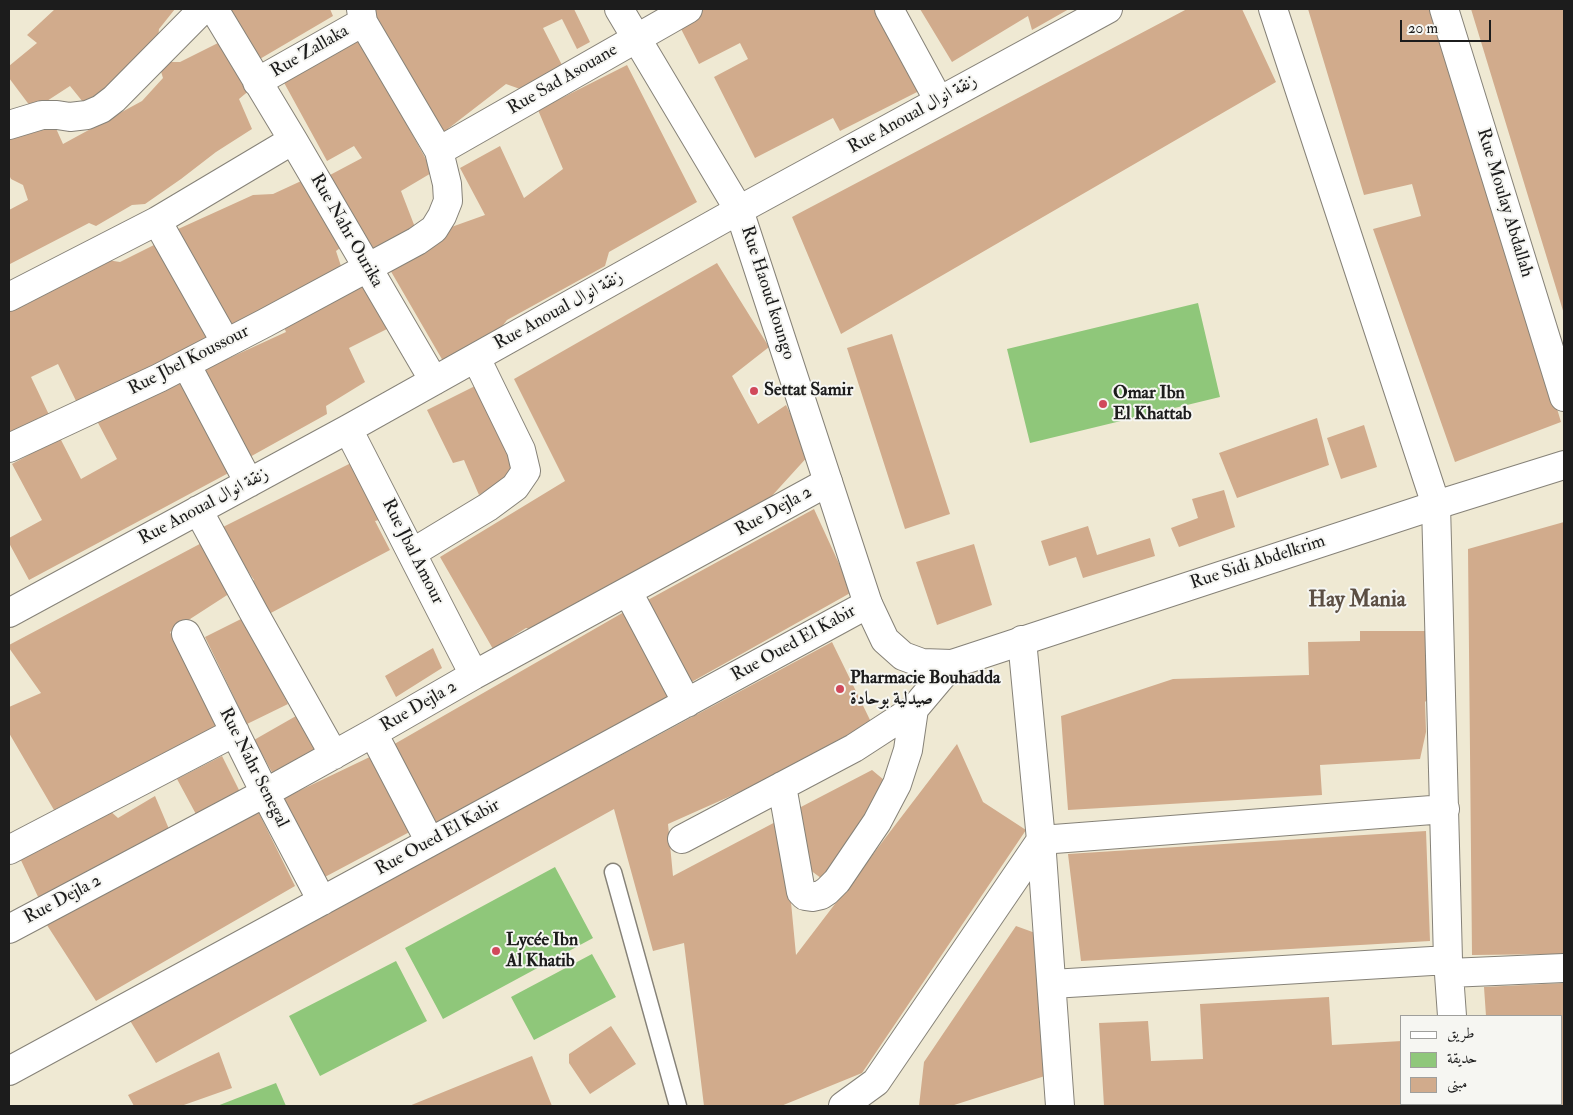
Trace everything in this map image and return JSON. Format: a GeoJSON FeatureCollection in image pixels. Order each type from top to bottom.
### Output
{"type":"FeatureCollection","features":[{"type":"Feature","properties":{"kind":"street"},"geometry":{"type":"LineString","coordinates":[[9,125],[42,115],[57,114],[70,117],[87,115],[101,109],[114,99],[202,9]]}},
{"type":"Feature","properties":{"kind":"street","name":"Rue Nahr Ourika"},"geometry":{"type":"LineString","coordinates":[[214,9],[434,381]]}},
{"type":"Feature","properties":{"kind":"street","name":"Rue Haoud koungo"},"geometry":{"type":"LineString","coordinates":[[619,9],[739,210],[868,604],[885,640],[903,656],[922,663],[952,664]]}},
{"type":"Feature","properties":{"kind":"street","name":"Rue Sad Asouane"},"geometry":{"type":"LineString","coordinates":[[439,151],[688,9]]}},
{"type":"Feature","properties":{"kind":"street"},"geometry":{"type":"LineString","coordinates":[[890,9],[939,101]]}},
{"type":"Feature","properties":{"kind":"street","name":"Rue Anoual زنقة انوال"},"geometry":{"type":"LineString","coordinates":[[9,613],[348,429],[739,210],[1108,9]]}},
{"type":"Feature","properties":{"kind":"street"},"geometry":{"type":"LineString","coordinates":[[1273,9],[1436,505],[1452,1015]]}},
{"type":"Feature","properties":{"kind":"street","name":"Rue Moulay Abdallah"},"geometry":{"type":"LineString","coordinates":[[1444,9],[1564,397]]}},
{"type":"Feature","properties":{"kind":"street","name":"Rue Zallaka"},"geometry":{"type":"LineString","coordinates":[[257,82],[362,15]]}},
{"type":"Feature","properties":{"kind":"street","name":"Rue Jbel Koussour"},"geometry":{"type":"LineString","coordinates":[[9,448],[159,378],[367,268],[434,229],[442,216],[448,200],[447,184],[439,151],[362,15]]}},
{"type":"Feature","properties":{"kind":"street"},"geometry":{"type":"LineString","coordinates":[[9,297],[157,221],[293,140]]}},
{"type":"Feature","properties":{"kind":"street"},"geometry":{"type":"LineString","coordinates":[[157,221],[226,343]]}},
{"type":"Feature","properties":{"kind":"street"},"geometry":{"type":"LineString","coordinates":[[412,553],[488,507],[515,486],[526,471],[521,450],[476,358]]}},
{"type":"Feature","properties":{"kind":"street"},"geometry":{"type":"LineString","coordinates":[[186,364],[249,483]]}},
{"type":"Feature","properties":{"kind":"street","name":"Rue Jbal Amour"},"geometry":{"type":"LineString","coordinates":[[348,429],[474,675]]}},
{"type":"Feature","properties":{"kind":"street","name":"Rue Sidi Abdelkrim"},"geometry":{"type":"LineString","coordinates":[[952,664],[1436,505],[1564,465]]}},
{"type":"Feature","properties":{"kind":"street","name":"Rue Dejla 2"},"geometry":{"type":"LineString","coordinates":[[9,929],[265,793],[373,734],[474,675],[828,482]]}},
{"type":"Feature","properties":{"kind":"street"},"geometry":{"type":"LineString","coordinates":[[198,510],[334,755]]}},
{"type":"Feature","properties":{"kind":"street"},"geometry":{"type":"LineString","coordinates":[[628,592],[687,703]]}},
{"type":"Feature","properties":{"kind":"street","name":"Rue Oued El Kabir"},"geometry":{"type":"LineString","coordinates":[[9,1071],[868,604]]}},
{"type":"Feature","properties":{"kind":"street","name":"Rue Nahr Senegal"},"geometry":{"type":"LineString","coordinates":[[186,634],[265,793],[322,901]]}},
{"type":"Feature","properties":{"kind":"street"},"geometry":{"type":"LineString","coordinates":[[1022,640],[1041,840],[1060,1106]]}},
{"type":"Feature","properties":{"kind":"street"},"geometry":{"type":"LineString","coordinates":[[682,839],[854,748],[914,709],[952,664]]}},
{"type":"Feature","properties":{"kind":"street"},"geometry":{"type":"LineString","coordinates":[[782,786],[801,892],[805,896],[821,895],[837,882],[877,822],[897,784],[908,750],[914,709]]}},
{"type":"Feature","properties":{"kind":"street"},"geometry":{"type":"LineString","coordinates":[[9,850],[235,732]]}},
{"type":"Feature","properties":{"kind":"street"},"geometry":{"type":"LineString","coordinates":[[373,734],[430,842]]}},
{"type":"Feature","properties":{"kind":"street"},"geometry":{"type":"LineString","coordinates":[[1041,840],[1445,809]]}},
{"type":"Feature","properties":{"kind":"street"},"geometry":{"type":"LineString","coordinates":[[843,1106],[876,1082],[1041,840]]}},
{"type":"Feature","properties":{"kind":"street"},"geometry":{"type":"LineString","coordinates":[[1052,984],[1449,967],[1564,968]]}},
{"type":"Feature","properties":{"kind":"lane"},"geometry":{"type":"LineString","coordinates":[[613,872],[678,1106]]}},
{"type":"Feature","properties":{"kind":"green space"},"geometry":{"type":"Polygon","coordinates":[[[1198,303],[1220,397],[1030,443],[1007,349],[1198,303]]]}},
{"type":"Feature","properties":{"kind":"green space"},"geometry":{"type":"Polygon","coordinates":[[[555,867],[593,938],[443,1019],[405,948],[555,867]]]}},
{"type":"Feature","properties":{"kind":"green space"},"geometry":{"type":"Polygon","coordinates":[[[592,954],[616,997],[534,1040],[511,997],[592,954]]]}},
{"type":"Feature","properties":{"kind":"green space"},"geometry":{"type":"Polygon","coordinates":[[[396,961],[427,1021],[320,1076],[289,1016],[396,961]]]}},
{"type":"Feature","properties":{"kind":"green space"},"geometry":{"type":"Polygon","coordinates":[[[276,1083],[286,1106],[217,1106],[276,1083]]]}},
{"type":"Feature","properties":{"kind":"building"},"geometry":{"type":"Polygon","coordinates":[[[55,9],[175,9],[159,29],[158,38],[87,107],[70,86],[33,110],[9,78],[9,66],[37,43],[27,35],[55,9]]]}},
{"type":"Feature","properties":{"kind":"building"},"geometry":{"type":"Polygon","coordinates":[[[226,9],[330,9],[333,16],[253,63],[226,9]]]}},
{"type":"Feature","properties":{"kind":"building"},"geometry":{"type":"Polygon","coordinates":[[[370,9],[574,9],[590,42],[577,49],[562,19],[543,28],[562,65],[520,89],[506,84],[436,138],[370,9]]]}},
{"type":"Feature","properties":{"kind":"building"},"geometry":{"type":"Polygon","coordinates":[[[697,9],[884,9],[925,88],[840,131],[833,118],[755,158],[714,77],[748,59],[740,43],[699,64],[679,25],[697,9]]]}},
{"type":"Feature","properties":{"kind":"building"},"geometry":{"type":"Polygon","coordinates":[[[920,9],[1069,9],[1032,30],[1028,16],[952,62],[920,9]]]}},
{"type":"Feature","properties":{"kind":"building"},"geometry":{"type":"Polygon","coordinates":[[[1187,9],[1242,9],[1276,82],[841,334],[792,217],[1187,9]]]}},
{"type":"Feature","properties":{"kind":"building"},"geometry":{"type":"Polygon","coordinates":[[[1308,9],[1438,9],[1561,422],[1455,462],[1373,229],[1421,216],[1412,184],[1364,195],[1308,9]]]}},
{"type":"Feature","properties":{"kind":"building"},"geometry":{"type":"Polygon","coordinates":[[[1471,9],[1564,9],[1564,314],[1471,9]]]}},
{"type":"Feature","properties":{"kind":"building"},"geometry":{"type":"Polygon","coordinates":[[[359,38],[433,172],[401,191],[418,235],[374,259],[330,175],[362,158],[354,146],[327,161],[282,79],[359,38]]]}},
{"type":"Feature","properties":{"kind":"building"},"geometry":{"type":"Polygon","coordinates":[[[224,40],[251,89],[239,99],[252,129],[216,152],[145,204],[132,205],[96,226],[89,223],[10,264],[9,210],[28,200],[23,185],[11,179],[9,175],[9,131],[54,124],[63,144],[142,101],[163,78],[158,62],[180,62],[224,40]]]}},
{"type":"Feature","properties":{"kind":"building"},"geometry":{"type":"Polygon","coordinates":[[[627,65],[697,202],[609,252],[605,266],[507,320],[500,329],[443,361],[389,268],[442,241],[443,230],[485,215],[460,168],[500,146],[524,198],[563,169],[538,110],[627,65]]]}},
{"type":"Feature","properties":{"kind":"building"},"geometry":{"type":"Polygon","coordinates":[[[312,176],[347,243],[336,251],[341,266],[229,330],[176,230],[253,195],[273,194],[312,176]]]}},
{"type":"Feature","properties":{"kind":"building"},"geometry":{"type":"Polygon","coordinates":[[[162,241],[211,340],[78,405],[58,364],[31,377],[51,419],[9,439],[9,306],[107,260],[120,262],[162,241]]]}},
{"type":"Feature","properties":{"kind":"building"},"geometry":{"type":"Polygon","coordinates":[[[717,263],[769,347],[732,376],[758,424],[786,405],[810,454],[760,509],[574,604],[534,630],[526,628],[493,649],[440,557],[565,481],[514,379],[717,263]]]}},
{"type":"Feature","properties":{"kind":"building"},"geometry":{"type":"Polygon","coordinates":[[[369,281],[389,319],[387,329],[349,348],[365,382],[326,406],[327,414],[248,458],[201,371],[286,332],[282,323],[369,281]]]}},
{"type":"Feature","properties":{"kind":"building"},"geometry":{"type":"Polygon","coordinates":[[[892,334],[950,514],[905,529],[847,348],[892,334]]]}},
{"type":"Feature","properties":{"kind":"building"},"geometry":{"type":"Polygon","coordinates":[[[184,372],[236,469],[29,580],[9,543],[9,538],[42,520],[12,464],[60,438],[81,479],[117,459],[96,419],[184,372]]]}},
{"type":"Feature","properties":{"kind":"building"},"geometry":{"type":"Polygon","coordinates":[[[475,386],[517,471],[479,495],[464,460],[453,463],[427,410],[475,386]]]}},
{"type":"Feature","properties":{"kind":"building"},"geometry":{"type":"Polygon","coordinates":[[[1317,418],[1329,465],[1237,498],[1219,453],[1317,418]]]}},
{"type":"Feature","properties":{"kind":"building"},"geometry":{"type":"Polygon","coordinates":[[[1364,425],[1377,467],[1341,479],[1327,438],[1364,425]]]}},
{"type":"Feature","properties":{"kind":"building"},"geometry":{"type":"Polygon","coordinates":[[[353,462],[383,519],[375,521],[390,550],[267,615],[244,586],[254,580],[219,529],[353,462]]]}},
{"type":"Feature","properties":{"kind":"building"},"geometry":{"type":"Polygon","coordinates":[[[1224,490],[1235,527],[1179,547],[1171,528],[1198,518],[1192,499],[1224,490]]]}},
{"type":"Feature","properties":{"kind":"building"},"geometry":{"type":"Polygon","coordinates":[[[814,509],[852,592],[688,684],[646,601],[814,509]]]}},
{"type":"Feature","properties":{"kind":"building"},"geometry":{"type":"Polygon","coordinates":[[[1564,522],[1564,954],[1472,955],[1468,549],[1564,522]]]}},
{"type":"Feature","properties":{"kind":"building"},"geometry":{"type":"Polygon","coordinates":[[[1088,526],[1097,555],[1150,538],[1155,556],[1083,578],[1076,557],[1049,566],[1041,541],[1088,526]]]}},
{"type":"Feature","properties":{"kind":"building"},"geometry":{"type":"Polygon","coordinates":[[[211,538],[238,588],[170,632],[216,726],[54,810],[9,733],[9,707],[41,693],[9,648],[9,645],[211,538]]]}},
{"type":"Feature","properties":{"kind":"building"},"geometry":{"type":"Polygon","coordinates":[[[974,544],[992,605],[937,625],[916,562],[974,544]]]}},
{"type":"Feature","properties":{"kind":"building"},"geometry":{"type":"Polygon","coordinates":[[[631,608],[679,694],[433,829],[391,746],[631,608]]]}},
{"type":"Feature","properties":{"kind":"building"},"geometry":{"type":"Polygon","coordinates":[[[245,617],[288,704],[247,724],[205,637],[245,617]]]}},
{"type":"Feature","properties":{"kind":"building"},"geometry":{"type":"Polygon","coordinates":[[[1360,631],[1433,631],[1433,694],[1425,702],[1426,732],[1420,759],[1320,765],[1322,795],[1068,810],[1061,716],[1173,679],[1309,675],[1308,642],[1360,641],[1360,631]]]}},
{"type":"Feature","properties":{"kind":"building"},"geometry":{"type":"Polygon","coordinates":[[[832,642],[871,722],[760,783],[668,824],[673,876],[783,818],[796,955],[957,744],[983,802],[1026,830],[862,1073],[781,1106],[704,1106],[684,943],[653,951],[614,809],[156,1063],[129,1019],[832,642]]]}},
{"type":"Feature","properties":{"kind":"building"},"geometry":{"type":"Polygon","coordinates":[[[433,648],[442,668],[396,697],[385,676],[433,648]]]}},
{"type":"Feature","properties":{"kind":"building"},"geometry":{"type":"Polygon","coordinates":[[[296,716],[315,750],[273,774],[254,740],[296,716]]]}},
{"type":"Feature","properties":{"kind":"building"},"geometry":{"type":"Polygon","coordinates":[[[376,754],[417,828],[323,878],[282,799],[376,754]]]}},
{"type":"Feature","properties":{"kind":"building"},"geometry":{"type":"Polygon","coordinates":[[[222,756],[240,792],[197,816],[177,779],[222,756]]]}},
{"type":"Feature","properties":{"kind":"building"},"geometry":{"type":"Polygon","coordinates":[[[872,770],[890,785],[825,881],[806,867],[799,808],[872,770]]]}},
{"type":"Feature","properties":{"kind":"building"},"geometry":{"type":"Polygon","coordinates":[[[155,796],[169,829],[40,901],[19,856],[109,810],[118,818],[155,796]]]}},
{"type":"Feature","properties":{"kind":"building"},"geometry":{"type":"Polygon","coordinates":[[[258,811],[295,886],[96,1001],[45,922],[258,811]]]}},
{"type":"Feature","properties":{"kind":"building"},"geometry":{"type":"Polygon","coordinates":[[[1426,831],[1430,941],[1081,961],[1068,854],[1426,831]]]}},
{"type":"Feature","properties":{"kind":"building"},"geometry":{"type":"Polygon","coordinates":[[[1016,926],[1038,934],[1048,1075],[951,1106],[919,1106],[924,1062],[1016,926]]]}},
{"type":"Feature","properties":{"kind":"building"},"geometry":{"type":"Polygon","coordinates":[[[1564,983],[1564,1106],[1490,1106],[1563,1105],[1563,1015],[1486,1015],[1484,987],[1564,983]]]}},
{"type":"Feature","properties":{"kind":"building"},"geometry":{"type":"Polygon","coordinates":[[[1329,997],[1332,1045],[1400,1041],[1400,1105],[1446,1106],[1104,1106],[1099,1023],[1148,1021],[1151,1061],[1203,1059],[1200,1004],[1329,997]]]}},
{"type":"Feature","properties":{"kind":"building"},"geometry":{"type":"Polygon","coordinates":[[[611,1026],[636,1064],[590,1094],[569,1063],[569,1054],[611,1026]]]}},
{"type":"Feature","properties":{"kind":"building"},"geometry":{"type":"Polygon","coordinates":[[[219,1052],[232,1088],[181,1106],[134,1106],[128,1095],[219,1052]]]}},
{"type":"Feature","properties":{"kind":"building"},"geometry":{"type":"Polygon","coordinates":[[[532,1056],[552,1106],[409,1106],[532,1056]]]}},
{"type":"Feature","properties":{"kind":"place","name":"Settat Samir"},"geometry":{"type":"Point","coordinates":[754,391]}},
{"type":"Feature","properties":{"kind":"place","name":"Omar Ibn El Khattab"},"geometry":{"type":"Point","coordinates":[1103,404]}},
{"type":"Feature","properties":{"kind":"place","name":"Pharmacie Bouhadda صيدلية بوحادة"},"geometry":{"type":"Point","coordinates":[840,689]}},
{"type":"Feature","properties":{"kind":"place","name":"Lycée Ibn Al Khatib"},"geometry":{"type":"Point","coordinates":[496,951]}},
{"type":"Feature","properties":{"kind":"district","name":"Hay Mania"},"geometry":{"type":"Point","coordinates":[1357,601]}}]}
